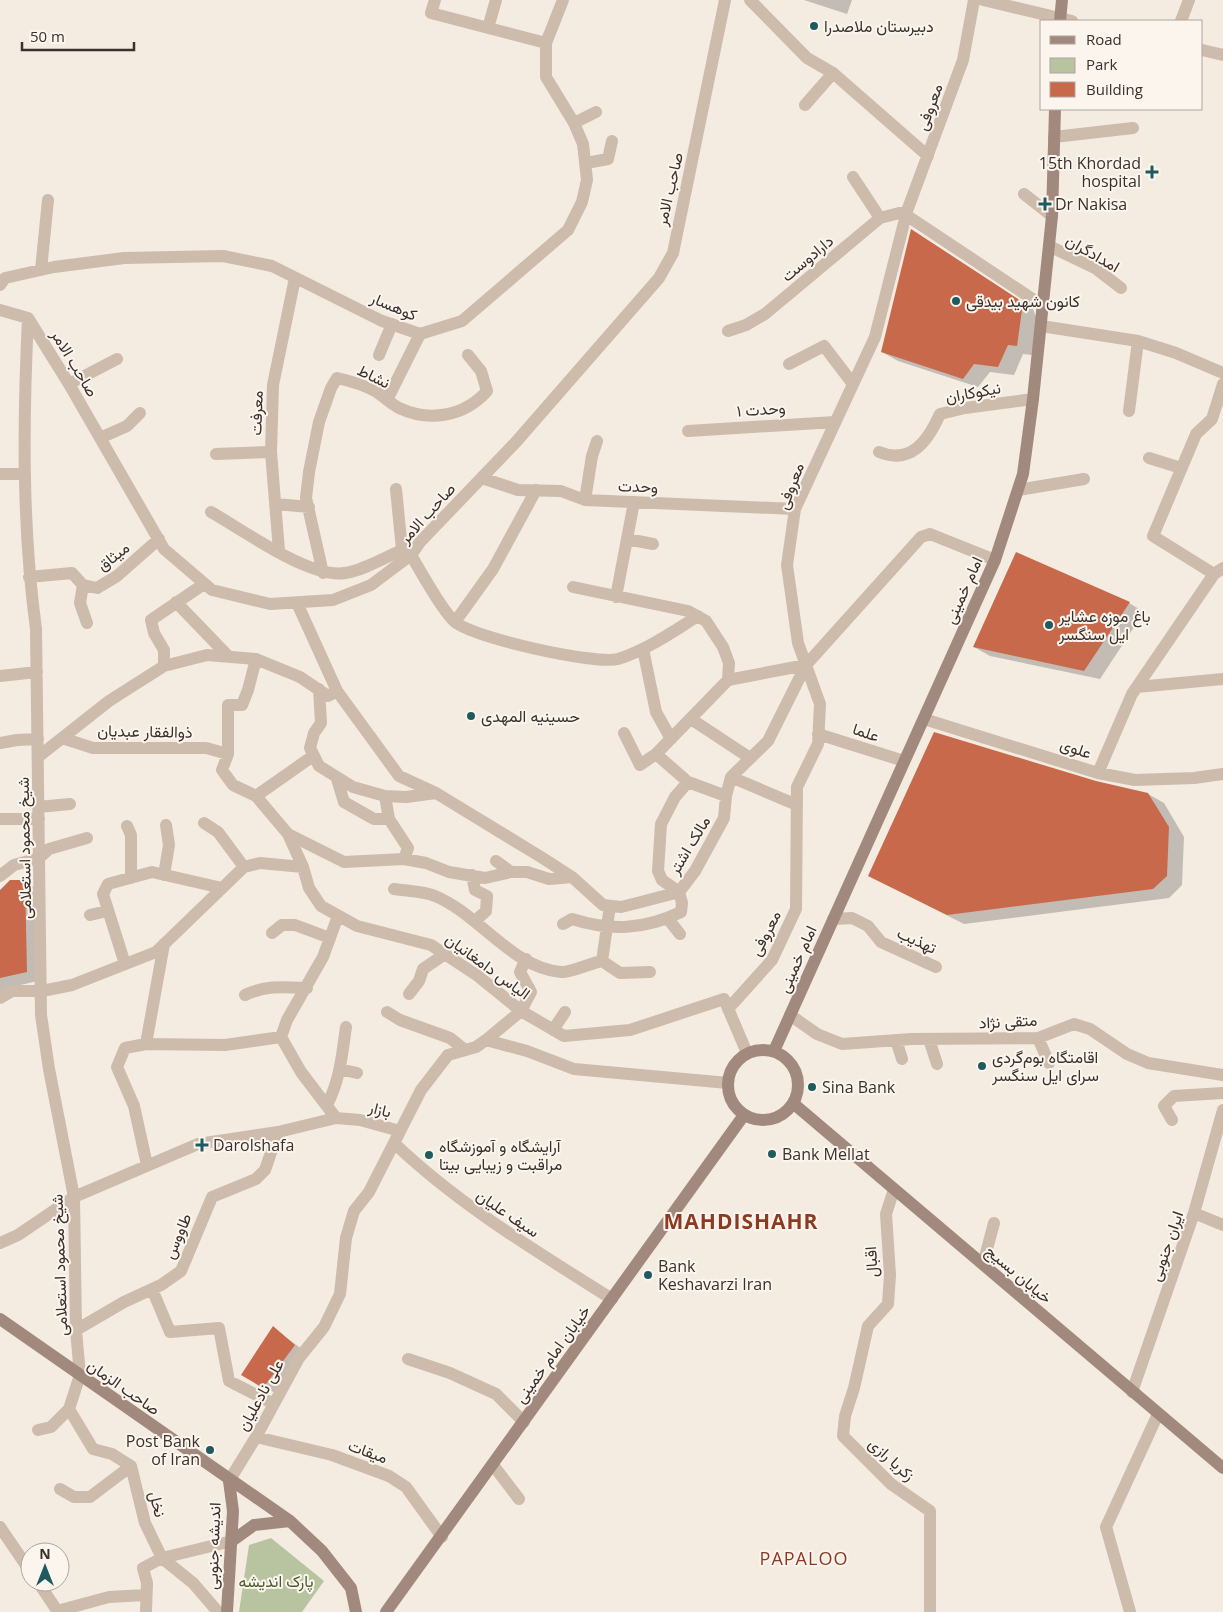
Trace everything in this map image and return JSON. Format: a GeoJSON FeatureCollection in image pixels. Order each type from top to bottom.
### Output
{"type":"FeatureCollection","features":[{"type":"Feature","properties":{"kind":"street"},"geometry":{"type":"LineString","coordinates":[[435,0],[431,13],[546,43]]}},
{"type":"Feature","properties":{"kind":"street"},"geometry":{"type":"LineString","coordinates":[[488,28],[496,0]]}},
{"type":"Feature","properties":{"kind":"street","name":"کوهسار"},"geometry":{"type":"LineString","coordinates":[[2,280],[41,270],[124,258],[223,256],[272,266],[392,324],[420,334],[462,321],[568,230],[582,202],[587,180],[583,144],[574,123],[546,77],[546,43],[563,0]]}},
{"type":"Feature","properties":{"kind":"street","name":"صاحب الامر"},"geometry":{"type":"LineString","coordinates":[[28,318],[69,384],[164,549],[204,584],[212,590],[270,604],[333,600],[371,585],[420,542],[516,442],[659,278],[673,253],[725,0]]}},
{"type":"Feature","properties":{"kind":"street"},"geometry":{"type":"LineString","coordinates":[[750,0],[806,58],[833,73],[928,156]]}},
{"type":"Feature","properties":{"kind":"street","name":"معروفی"},"geometry":{"type":"LineString","coordinates":[[726,1004],[772,960],[796,909],[797,787],[818,744],[820,704],[798,643],[787,565],[795,509],[875,337],[906,213],[963,60],[974,0]]}},
{"type":"Feature","properties":{"kind":"street"},"geometry":{"type":"LineString","coordinates":[[983,0],[1064,20],[1062,0]]}},
{"type":"Feature","properties":{"kind":"street"},"geometry":{"type":"LineString","coordinates":[[1181,20],[1189,0]]}},
{"type":"Feature","properties":{"kind":"street"},"geometry":{"type":"LineString","coordinates":[[1203,50],[1223,55]]}},
{"type":"Feature","properties":{"kind":"street"},"geometry":{"type":"LineString","coordinates":[[806,105],[833,73]]}},
{"type":"Feature","properties":{"kind":"street","name":"امام خمینی"},"geometry":{"type":"LineString","coordinates":[[774,1051],[995,560],[1023,474],[1052,216],[1055,110]]}},
{"type":"Feature","properties":{"kind":"street"},"geometry":{"type":"LineString","coordinates":[[574,123],[596,112]]}},
{"type":"Feature","properties":{"kind":"street"},"geometry":{"type":"LineString","coordinates":[[1054,137],[1133,128]]}},
{"type":"Feature","properties":{"kind":"street"},"geometry":{"type":"LineString","coordinates":[[586,163],[608,159],[612,141]]}},
{"type":"Feature","properties":{"kind":"street"},"geometry":{"type":"LineString","coordinates":[[853,177],[880,218]]}},
{"type":"Feature","properties":{"kind":"street"},"geometry":{"type":"LineString","coordinates":[[1024,194],[1052,216]]}},
{"type":"Feature","properties":{"kind":"street"},"geometry":{"type":"LineString","coordinates":[[41,270],[48,200]]}},
{"type":"Feature","properties":{"kind":"street"},"geometry":{"type":"LineString","coordinates":[[906,213],[1043,306]]}},
{"type":"Feature","properties":{"kind":"street","name":"دارادوست"},"geometry":{"type":"LineString","coordinates":[[728,331],[746,325],[766,314],[880,218],[906,213]]}},
{"type":"Feature","properties":{"kind":"street","name":"امدادگران"},"geometry":{"type":"LineString","coordinates":[[1049,246],[1094,268],[1121,288]]}},
{"type":"Feature","properties":{"kind":"street","name":"معرفت"},"geometry":{"type":"LineString","coordinates":[[279,552],[271,452],[273,385],[295,278]]}},
{"type":"Feature","properties":{"kind":"street"},"geometry":{"type":"LineString","coordinates":[[0,310],[28,318]]}},
{"type":"Feature","properties":{"kind":"street","name":"شیخ محمود استعلامی"},"geometry":{"type":"LineString","coordinates":[[28,318],[24,397],[24,474],[29,577],[36,629],[41,1015],[49,1068],[74,1197],[76,1330],[80,1375]]}},
{"type":"Feature","properties":{"kind":"street"},"geometry":{"type":"LineString","coordinates":[[379,356],[392,324]]}},
{"type":"Feature","properties":{"kind":"street"},"geometry":{"type":"LineString","coordinates":[[1041,326],[1138,341],[1176,353],[1223,373]]}},
{"type":"Feature","properties":{"kind":"street"},"geometry":{"type":"LineString","coordinates":[[387,400],[420,334]]}},
{"type":"Feature","properties":{"kind":"street"},"geometry":{"type":"LineString","coordinates":[[1129,411],[1138,341]]}},
{"type":"Feature","properties":{"kind":"street"},"geometry":{"type":"LineString","coordinates":[[789,364],[824,346],[853,384]]}},
{"type":"Feature","properties":{"kind":"street","name":"نشاط"},"geometry":{"type":"LineString","coordinates":[[323,573],[306,498],[319,422],[331,388],[337,378],[357,383],[397,408],[415,414],[438,417],[459,411],[477,402],[487,391],[481,371],[468,355]]}},
{"type":"Feature","properties":{"kind":"street"},"geometry":{"type":"LineString","coordinates":[[69,384],[117,360]]}},
{"type":"Feature","properties":{"kind":"street"},"geometry":{"type":"LineString","coordinates":[[1098,773],[1137,687],[1218,571],[1153,536],[1196,434],[1212,419],[1223,384]]}},
{"type":"Feature","properties":{"kind":"street","name":"نیکوکاران"},"geometry":{"type":"LineString","coordinates":[[879,452],[892,458],[907,454],[923,444],[940,414],[965,408],[1033,398]]}},
{"type":"Feature","properties":{"kind":"street"},"geometry":{"type":"LineString","coordinates":[[100,438],[127,426],[140,413]]}},
{"type":"Feature","properties":{"kind":"street","name":"وحدت ۱"},"geometry":{"type":"LineString","coordinates":[[688,431],[835,422]]}},
{"type":"Feature","properties":{"kind":"street"},"geometry":{"type":"LineString","coordinates":[[585,500],[590,463],[598,441]]}},
{"type":"Feature","properties":{"kind":"street"},"geometry":{"type":"LineString","coordinates":[[216,454],[271,452]]}},
{"type":"Feature","properties":{"kind":"street"},"geometry":{"type":"LineString","coordinates":[[1149,458],[1182,468]]}},
{"type":"Feature","properties":{"kind":"street"},"geometry":{"type":"LineString","coordinates":[[0,474],[24,474]]}},
{"type":"Feature","properties":{"kind":"street","name":"وحدت"},"geometry":{"type":"LineString","coordinates":[[482,478],[518,490],[561,492],[585,500],[795,509]]}},
{"type":"Feature","properties":{"kind":"street"},"geometry":{"type":"LineString","coordinates":[[1018,490],[1084,479]]}},
{"type":"Feature","properties":{"kind":"street"},"geometry":{"type":"LineString","coordinates":[[396,490],[407,553],[455,622],[478,634],[542,650],[589,658],[615,660],[643,649],[698,616]]}},
{"type":"Feature","properties":{"kind":"street"},"geometry":{"type":"LineString","coordinates":[[455,622],[493,569],[536,490]]}},
{"type":"Feature","properties":{"kind":"street"},"geometry":{"type":"LineString","coordinates":[[616,596],[634,502]]}},
{"type":"Feature","properties":{"kind":"street"},"geometry":{"type":"LineString","coordinates":[[276,504],[309,507]]}},
{"type":"Feature","properties":{"kind":"street"},"geometry":{"type":"LineString","coordinates":[[211,512],[279,552],[323,573],[346,573],[407,553]]}},
{"type":"Feature","properties":{"kind":"street"},"geometry":{"type":"LineString","coordinates":[[797,805],[731,777],[768,741],[806,665],[921,536],[930,534],[995,560]]}},
{"type":"Feature","properties":{"kind":"street","name":"میثاق"},"geometry":{"type":"LineString","coordinates":[[29,577],[72,573],[82,585],[97,588],[117,576],[159,539]]}},
{"type":"Feature","properties":{"kind":"street"},"geometry":{"type":"LineString","coordinates":[[627,539],[652,544]]}},
{"type":"Feature","properties":{"kind":"street"},"geometry":{"type":"LineString","coordinates":[[164,666],[164,650],[154,633],[151,620],[204,584]]}},
{"type":"Feature","properties":{"kind":"street"},"geometry":{"type":"LineString","coordinates":[[82,585],[80,603],[87,623]]}},
{"type":"Feature","properties":{"kind":"street"},"geometry":{"type":"LineString","coordinates":[[573,587],[688,611],[698,616],[706,621],[723,647],[729,663],[728,680]]}},
{"type":"Feature","properties":{"kind":"street"},"geometry":{"type":"LineString","coordinates":[[176,602],[229,657]]}},
{"type":"Feature","properties":{"kind":"street"},"geometry":{"type":"LineString","coordinates":[[297,602],[337,691],[399,776],[436,793],[572,877],[603,905],[610,906],[602,961]]}},
{"type":"Feature","properties":{"kind":"street"},"geometry":{"type":"LineString","coordinates":[[643,649],[656,712],[671,739]]}},
{"type":"Feature","properties":{"kind":"street"},"geometry":{"type":"LineString","coordinates":[[38,757],[109,701],[164,666],[208,655],[256,659],[300,677],[328,696],[337,691]]}},
{"type":"Feature","properties":{"kind":"street","name":"الیاس دامغانیان"},"geometry":{"type":"LineString","coordinates":[[256,659],[242,705],[228,705],[228,754],[222,770],[233,785],[256,796],[288,834],[303,867],[309,888],[321,906],[357,926],[431,945],[478,976],[521,1011],[564,1036],[630,1030],[726,1004]]}},
{"type":"Feature","properties":{"kind":"street"},"geometry":{"type":"LineString","coordinates":[[624,732],[640,765],[656,754],[728,680],[806,665]]}},
{"type":"Feature","properties":{"kind":"street"},"geometry":{"type":"LineString","coordinates":[[0,676],[37,672]]}},
{"type":"Feature","properties":{"kind":"street"},"geometry":{"type":"LineString","coordinates":[[1137,687],[1223,679]]}},
{"type":"Feature","properties":{"kind":"street"},"geometry":{"type":"LineString","coordinates":[[319,690],[321,723],[314,733],[310,748],[319,766],[337,779],[353,787],[385,796],[406,797],[436,793]]}},
{"type":"Feature","properties":{"kind":"street"},"geometry":{"type":"LineString","coordinates":[[691,719],[750,758]]}},
{"type":"Feature","properties":{"kind":"street","name":"علوی"},"geometry":{"type":"LineString","coordinates":[[924,719],[1098,773],[1135,780],[1194,778],[1223,774]]}},
{"type":"Feature","properties":{"kind":"street","name":"علما"},"geometry":{"type":"LineString","coordinates":[[818,734],[904,762]]}},
{"type":"Feature","properties":{"kind":"street","name":"ذوالفقار عبدیان"},"geometry":{"type":"LineString","coordinates":[[62,738],[94,748],[206,748],[228,754]]}},
{"type":"Feature","properties":{"kind":"street"},"geometry":{"type":"LineString","coordinates":[[0,744],[17,740],[38,739]]}},
{"type":"Feature","properties":{"kind":"street"},"geometry":{"type":"LineString","coordinates":[[656,754],[688,782],[726,796]]}},
{"type":"Feature","properties":{"kind":"street"},"geometry":{"type":"LineString","coordinates":[[256,796],[314,756]]}},
{"type":"Feature","properties":{"kind":"street","name":"مالک اشتر"},"geometry":{"type":"LineString","coordinates":[[610,906],[621,907],[678,892],[695,871],[724,818],[726,796],[731,777]]}},
{"type":"Feature","properties":{"kind":"street"},"geometry":{"type":"LineString","coordinates":[[337,779],[344,802],[374,819],[389,819]]}},
{"type":"Feature","properties":{"kind":"street"},"geometry":{"type":"LineString","coordinates":[[563,924],[572,919],[607,928],[649,924],[668,919],[681,912],[682,903],[678,892],[662,880],[658,871],[661,824],[675,797],[688,782]]}},
{"type":"Feature","properties":{"kind":"street"},"geometry":{"type":"LineString","coordinates":[[385,796],[389,819],[408,848],[404,859]]}},
{"type":"Feature","properties":{"kind":"street"},"geometry":{"type":"LineString","coordinates":[[0,819],[39,813],[70,804]]}},
{"type":"Feature","properties":{"kind":"street"},"geometry":{"type":"LineString","coordinates":[[204,823],[218,832],[244,866]]}},
{"type":"Feature","properties":{"kind":"street"},"geometry":{"type":"LineString","coordinates":[[164,875],[169,845],[166,825]]}},
{"type":"Feature","properties":{"kind":"street"},"geometry":{"type":"LineString","coordinates":[[127,826],[131,835],[131,878]]}},
{"type":"Feature","properties":{"kind":"street"},"geometry":{"type":"LineString","coordinates":[[288,834],[344,862],[404,859],[426,863],[449,872],[484,878],[511,872],[527,872],[549,879],[572,877]]}},
{"type":"Feature","properties":{"kind":"street"},"geometry":{"type":"LineString","coordinates":[[0,876],[14,865],[39,858],[49,849],[87,838]]}},
{"type":"Feature","properties":{"kind":"street"},"geometry":{"type":"LineString","coordinates":[[496,861],[511,872]]}},
{"type":"Feature","properties":{"kind":"street"},"geometry":{"type":"LineString","coordinates":[[0,998],[12,991],[42,991],[72,985],[156,952],[244,866],[260,863],[303,867]]}},
{"type":"Feature","properties":{"kind":"street"},"geometry":{"type":"LineString","coordinates":[[125,964],[103,894],[108,884],[152,872],[222,888]]}},
{"type":"Feature","properties":{"kind":"street"},"geometry":{"type":"LineString","coordinates":[[472,875],[475,890],[487,896],[486,911],[475,921]]}},
{"type":"Feature","properties":{"kind":"street"},"geometry":{"type":"LineString","coordinates":[[394,889],[435,895],[475,921],[512,951],[540,966],[563,972],[602,961],[620,973],[650,972]]}},
{"type":"Feature","properties":{"kind":"street"},"geometry":{"type":"LineString","coordinates":[[90,915],[107,911]]}},
{"type":"Feature","properties":{"kind":"street"},"geometry":{"type":"LineString","coordinates":[[336,1118],[301,1072],[281,1037],[287,1020],[307,988],[338,916]]}},
{"type":"Feature","properties":{"kind":"street","name":"تهذیب"},"geometry":{"type":"LineString","coordinates":[[833,919],[852,918],[868,926],[881,942],[936,967]]}},
{"type":"Feature","properties":{"kind":"street"},"geometry":{"type":"LineString","coordinates":[[668,919],[680,934]]}},
{"type":"Feature","properties":{"kind":"street"},"geometry":{"type":"LineString","coordinates":[[272,933],[282,925],[295,925],[330,938]]}},
{"type":"Feature","properties":{"kind":"street"},"geometry":{"type":"LineString","coordinates":[[146,1044],[164,944]]}},
{"type":"Feature","properties":{"kind":"street"},"geometry":{"type":"LineString","coordinates":[[409,994],[419,981],[423,969],[444,954]]}},
{"type":"Feature","properties":{"kind":"street"},"geometry":{"type":"LineString","coordinates":[[521,1011],[532,992],[520,972],[526,959]]}},
{"type":"Feature","properties":{"kind":"street"},"geometry":{"type":"LineString","coordinates":[[245,995],[259,989],[275,987],[307,988]]}},
{"type":"Feature","properties":{"kind":"street"},"geometry":{"type":"LineString","coordinates":[[726,1004],[747,1053]]}},
{"type":"Feature","properties":{"kind":"street","name":"بازار"},"geometry":{"type":"LineString","coordinates":[[0,1243],[18,1235],[74,1197],[198,1144],[278,1132],[336,1118],[360,1120],[397,1137],[421,1090],[448,1055],[465,1050],[486,1040],[521,1011]]}},
{"type":"Feature","properties":{"kind":"street"},"geometry":{"type":"LineString","coordinates":[[387,1012],[400,1020],[450,1038],[465,1050]]}},
{"type":"Feature","properties":{"kind":"street"},"geometry":{"type":"LineString","coordinates":[[553,1030],[565,1012]]}},
{"type":"Feature","properties":{"kind":"street","name":"متقی نژاد"},"geometry":{"type":"LineString","coordinates":[[790,1015],[818,1034],[842,1044],[896,1040],[1038,1038],[1074,1024],[1090,1030],[1127,1054],[1148,1063],[1223,1075]]}},
{"type":"Feature","properties":{"kind":"street"},"geometry":{"type":"LineString","coordinates":[[327,1105],[336,1088],[346,1027]]}},
{"type":"Feature","properties":{"kind":"street"},"geometry":{"type":"LineString","coordinates":[[147,1166],[134,1106],[118,1067],[125,1048],[146,1044],[225,1045],[281,1037]]}},
{"type":"Feature","properties":{"kind":"street"},"geometry":{"type":"LineString","coordinates":[[1038,1038],[1049,1063]]}},
{"type":"Feature","properties":{"kind":"street"},"geometry":{"type":"LineString","coordinates":[[929,1039],[937,1064]]}},
{"type":"Feature","properties":{"kind":"street"},"geometry":{"type":"LineString","coordinates":[[486,1040],[527,1051],[574,1069],[728,1083]]}},
{"type":"Feature","properties":{"kind":"street"},"geometry":{"type":"LineString","coordinates":[[896,1040],[902,1059]]}},
{"type":"Feature","properties":{"kind":"street"},"geometry":{"type":"LineString","coordinates":[[765,1049],[774,1051],[790,1061],[798,1077],[798,1095],[788,1111],[771,1119],[753,1119],[744,1115],[732,1101],[728,1083],[733,1066],[747,1053],[765,1049]]}},
{"type":"Feature","properties":{"kind":"street"},"geometry":{"type":"LineString","coordinates":[[340,1068],[357,1072]]}},
{"type":"Feature","properties":{"kind":"street"},"geometry":{"type":"LineString","coordinates":[[1172,1120],[1164,1106],[1174,1096],[1223,1093]]}},
{"type":"Feature","properties":{"kind":"street","name":"خیابان بسیج"},"geometry":{"type":"LineString","coordinates":[[794,1104],[1223,1468]]}},
{"type":"Feature","properties":{"kind":"street","name":"ایران جنوبی"},"geometry":{"type":"LineString","coordinates":[[1132,1392],[1194,1213],[1223,1110]]}},
{"type":"Feature","properties":{"kind":"street","name":"خیابان امام خمینی"},"geometry":{"type":"LineString","coordinates":[[386,1612],[442,1537],[744,1115]]}},
{"type":"Feature","properties":{"kind":"street","name":"طاووس"},"geometry":{"type":"LineString","coordinates":[[76,1330],[181,1271],[212,1197],[256,1179],[264,1170],[278,1132]]}},
{"type":"Feature","properties":{"kind":"street","name":"سیف علیان"},"geometry":{"type":"LineString","coordinates":[[397,1137],[430,1177],[464,1202],[612,1299]]}},
{"type":"Feature","properties":{"kind":"street","name":"علی نادعلیان"},"geometry":{"type":"LineString","coordinates":[[229,1481],[256,1437],[299,1358],[324,1327],[340,1294],[346,1238],[354,1211],[369,1192],[397,1137]]}},
{"type":"Feature","properties":{"kind":"street","name":"اقبال"},"geometry":{"type":"LineString","coordinates":[[868,1326],[888,1304],[890,1275],[886,1243],[886,1214],[894,1189]]}},
{"type":"Feature","properties":{"kind":"street"},"geometry":{"type":"LineString","coordinates":[[1194,1213],[1223,1225]]}},
{"type":"Feature","properties":{"kind":"street"},"geometry":{"type":"LineString","coordinates":[[983,1264],[994,1223]]}},
{"type":"Feature","properties":{"kind":"street"},"geometry":{"type":"LineString","coordinates":[[152,1289],[170,1332],[220,1328],[229,1381],[274,1404]]}},
{"type":"Feature","properties":{"kind":"street","name":"صاحب الزمان"},"geometry":{"type":"LineString","coordinates":[[0,1319],[229,1481],[290,1521],[322,1551],[352,1588],[356,1612]]}},
{"type":"Feature","properties":{"kind":"street","name":"زکریا رازی"},"geometry":{"type":"LineString","coordinates":[[868,1326],[854,1388],[845,1416],[843,1436],[891,1484],[930,1511],[930,1612]]}},
{"type":"Feature","properties":{"kind":"street"},"geometry":{"type":"LineString","coordinates":[[408,1359],[450,1373],[496,1394],[524,1422]]}},
{"type":"Feature","properties":{"kind":"street"},"geometry":{"type":"LineString","coordinates":[[38,1430],[51,1427],[68,1408],[80,1375]]}},
{"type":"Feature","properties":{"kind":"street"},"geometry":{"type":"LineString","coordinates":[[60,1489],[74,1497],[90,1497],[131,1466],[112,1454],[93,1449],[68,1408]]}},
{"type":"Feature","properties":{"kind":"street"},"geometry":{"type":"LineString","coordinates":[[1130,1612],[1106,1527],[1158,1414]]}},
{"type":"Feature","properties":{"kind":"street","name":"میقات"},"geometry":{"type":"LineString","coordinates":[[256,1437],[332,1455],[389,1476],[406,1486],[442,1537]]}},
{"type":"Feature","properties":{"kind":"street"},"geometry":{"type":"LineString","coordinates":[[493,1465],[519,1499]]}},
{"type":"Feature","properties":{"kind":"street","name":"نخل"},"geometry":{"type":"LineString","coordinates":[[131,1466],[145,1523],[162,1558],[193,1583],[218,1612]]}},
{"type":"Feature","properties":{"kind":"street","name":"اندیشه جنوبی"},"geometry":{"type":"LineString","coordinates":[[227,1612],[233,1511],[229,1481]]}},
{"type":"Feature","properties":{"kind":"street"},"geometry":{"type":"LineString","coordinates":[[146,1612],[143,1568],[162,1558],[232,1541],[254,1525],[290,1521]]}},
{"type":"Feature","properties":{"kind":"street"},"geometry":{"type":"LineString","coordinates":[[0,1527],[20,1556]]}},
{"type":"Feature","properties":{"kind":"street"},"geometry":{"type":"LineString","coordinates":[[45,1592],[58,1612],[109,1597],[146,1595]]}},
{"type":"Feature","properties":{"kind":"green space","name":"پارک اندیشه"},"geometry":{"type":"Polygon","coordinates":[[[271,1538],[324,1581],[302,1612],[239,1612],[249,1545],[271,1538]]]}},
{"type":"Feature","properties":{"kind":"building","name":"کانون شهید بیدقی"},"geometry":{"type":"Polygon","coordinates":[[[911,229],[1018,299],[1022,310],[1017,346],[1008,345],[998,367],[974,364],[963,379],[881,352],[911,229]]]}},
{"type":"Feature","properties":{"kind":"building","name":"باغ موزه عشایر ایل سنگسر"},"geometry":{"type":"Polygon","coordinates":[[[1016,552],[1130,602],[1084,671],[973,647],[1016,552]]]}},
{"type":"Feature","properties":{"kind":"building"},"geometry":{"type":"Polygon","coordinates":[[[934,732],[1096,781],[1148,793],[1169,827],[1167,876],[1153,889],[947,915],[868,876],[934,732]]]}},
{"type":"Feature","properties":{"kind":"building"},"geometry":{"type":"Polygon","coordinates":[[[10,880],[25,880],[27,972],[0,978],[0,890],[10,880]]]}},
{"type":"Feature","properties":{"kind":"building"},"geometry":{"type":"Polygon","coordinates":[[[273,1326],[295,1345],[263,1388],[241,1375],[273,1326]]]}},
{"type":"Feature","properties":{"kind":"place","name":"دبیرستان ملاصدرا"},"geometry":{"type":"Point","coordinates":[814,26]}},
{"type":"Feature","properties":{"kind":"place","name":"15th Khordad hospital"},"geometry":{"type":"Point","coordinates":[1152,172]}},
{"type":"Feature","properties":{"kind":"place","name":"Dr Nakisa"},"geometry":{"type":"Point","coordinates":[1045,204]}},
{"type":"Feature","properties":{"kind":"place","name":"کانون شهید بیدقی"},"geometry":{"type":"Point","coordinates":[956,301]}},
{"type":"Feature","properties":{"kind":"place","name":"باغ موزه عشایر ایل سنگسر"},"geometry":{"type":"Point","coordinates":[1049,625]}},
{"type":"Feature","properties":{"kind":"place","name":"حسینیه المهدی"},"geometry":{"type":"Point","coordinates":[471,716]}},
{"type":"Feature","properties":{"kind":"place","name":"اقامتگاه بوم‌گردی سرای ایل سنگسر"},"geometry":{"type":"Point","coordinates":[982,1066]}},
{"type":"Feature","properties":{"kind":"place","name":"Sina Bank"},"geometry":{"type":"Point","coordinates":[812,1087]}},
{"type":"Feature","properties":{"kind":"place","name":"Darolshafa"},"geometry":{"type":"Point","coordinates":[202,1145]}},
{"type":"Feature","properties":{"kind":"place","name":"Bank Mellat"},"geometry":{"type":"Point","coordinates":[772,1154]}},
{"type":"Feature","properties":{"kind":"place","name":"آرایشگاه و آموزشگاه مراقبت و زیبایی بیتا"},"geometry":{"type":"Point","coordinates":[429,1155]}},
{"type":"Feature","properties":{"kind":"place","name":"Bank Keshavarzi Iran"},"geometry":{"type":"Point","coordinates":[648,1275]}},
{"type":"Feature","properties":{"kind":"place","name":"Post Bank of Iran"},"geometry":{"type":"Point","coordinates":[210,1450]}},
{"type":"Feature","properties":{"kind":"district","name":"MAHDISHAHR"},"geometry":{"type":"Point","coordinates":[741,1222]}},
{"type":"Feature","properties":{"kind":"district","name":"PAPALOO"},"geometry":{"type":"Point","coordinates":[804,1559]}}]}
